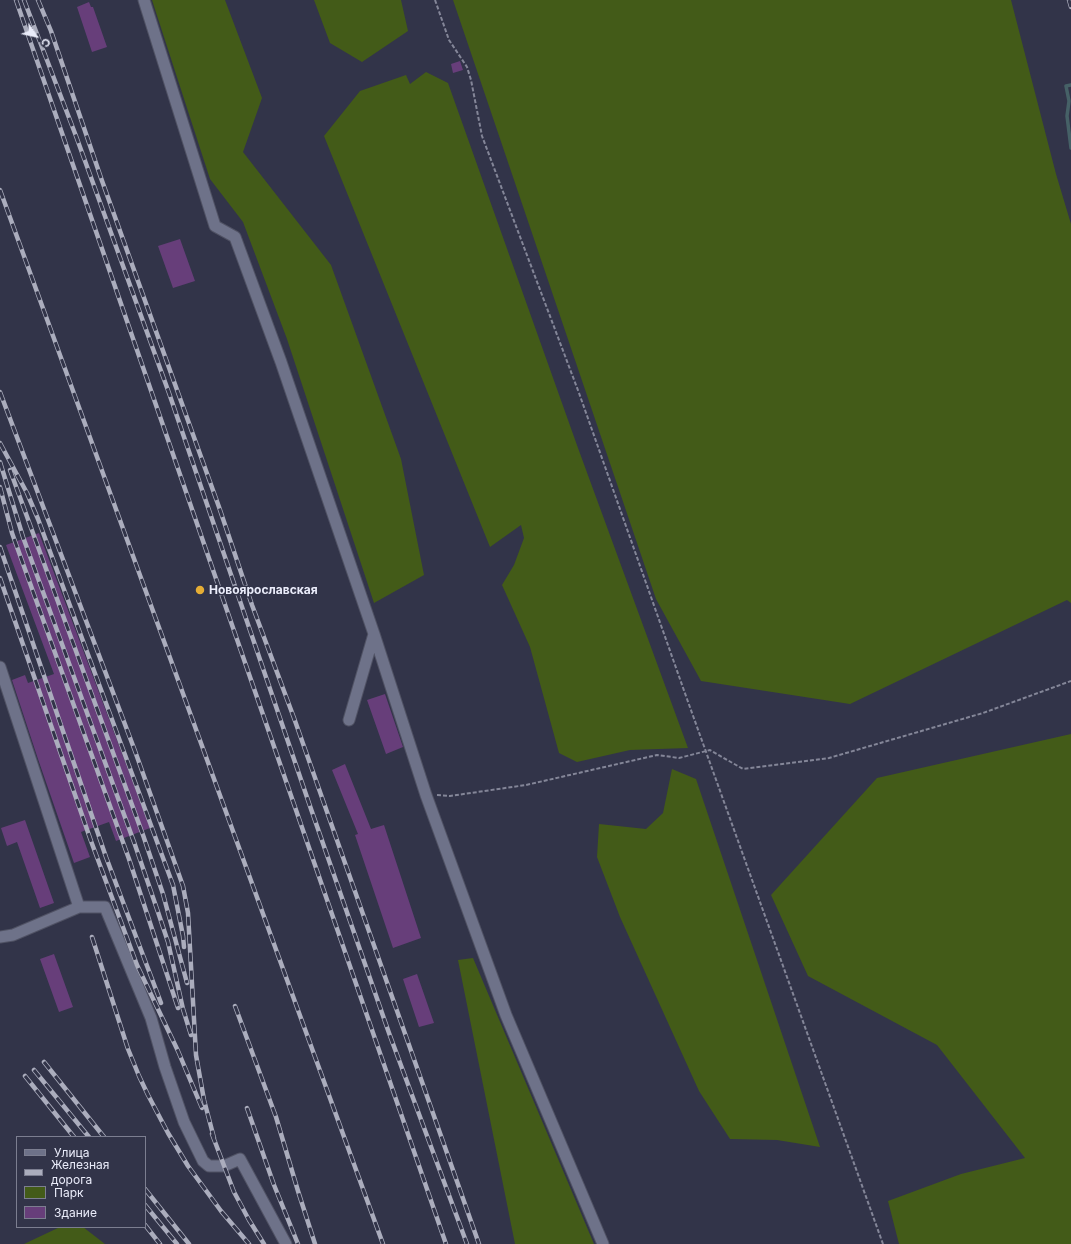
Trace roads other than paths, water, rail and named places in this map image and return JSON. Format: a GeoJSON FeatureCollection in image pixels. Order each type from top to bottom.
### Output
{"type":"FeatureCollection","features":[{"type":"Feature","properties":{"kind":"street"},"geometry":{"type":"LineString","coordinates":[[144,0],[215,226],[235,236],[281,362],[374,634],[426,795],[506,1015],[604,1244]]}},
{"type":"Feature","properties":{"kind":"street"},"geometry":{"type":"LineString","coordinates":[[349,720],[374,634]]}},
{"type":"Feature","properties":{"kind":"street"},"geometry":{"type":"LineString","coordinates":[[0,667],[79,907]]}},
{"type":"Feature","properties":{"kind":"street"},"geometry":{"type":"LineString","coordinates":[[0,938],[13,935],[79,907],[105,907],[151,1018],[165,1067],[184,1122],[203,1161],[209,1166],[224,1166],[240,1159],[286,1244]]}},
{"type":"Feature","properties":{"kind":"waterway"},"geometry":{"type":"LineString","coordinates":[[1071,85],[1066,86],[1069,101],[1067,116],[1071,148]]}},
{"type":"Feature","properties":{"kind":"railway"},"geometry":{"type":"LineString","coordinates":[[16,0],[446,1244]]}},
{"type":"Feature","properties":{"kind":"railway"},"geometry":{"type":"LineString","coordinates":[[24,0],[76,136],[169,393],[389,1033],[467,1244]]}},
{"type":"Feature","properties":{"kind":"railway"},"geometry":{"type":"LineString","coordinates":[[38,0],[51,31],[101,178],[219,507],[252,605],[294,718],[479,1244]]}},
{"type":"Feature","properties":{"kind":"railway"},"geometry":{"type":"LineString","coordinates":[[1069,0],[1071,7]]}},
{"type":"Feature","properties":{"kind":"railway"},"geometry":{"type":"LineString","coordinates":[[0,190],[383,1244]]}},
{"type":"Feature","properties":{"kind":"railway"},"geometry":{"type":"LineString","coordinates":[[0,392],[135,751],[183,886],[188,913],[196,1055],[204,1100],[214,1138]]}},
{"type":"Feature","properties":{"kind":"railway"},"geometry":{"type":"LineString","coordinates":[[0,443],[27,493],[38,519],[173,885],[184,947]]}},
{"type":"Feature","properties":{"kind":"railway"},"geometry":{"type":"LineString","coordinates":[[0,462],[23,537],[158,912],[168,942],[183,1009],[191,1035]]}},
{"type":"Feature","properties":{"kind":"railway"},"geometry":{"type":"LineString","coordinates":[[10,470],[143,835],[163,894],[187,983]]}},
{"type":"Feature","properties":{"kind":"railway"},"geometry":{"type":"LineString","coordinates":[[0,487],[12,533],[129,859],[178,1008]]}},
{"type":"Feature","properties":{"kind":"railway"},"geometry":{"type":"LineString","coordinates":[[0,547],[106,857],[161,1003]]}},
{"type":"Feature","properties":{"kind":"railway"},"geometry":{"type":"LineString","coordinates":[[0,578],[91,841],[137,965],[178,1051],[202,1108]]}},
{"type":"Feature","properties":{"kind":"railway"},"geometry":{"type":"LineString","coordinates":[[92,937],[128,1049],[148,1095],[168,1133],[188,1166],[221,1211],[249,1244]]}},
{"type":"Feature","properties":{"kind":"railway"},"geometry":{"type":"LineString","coordinates":[[235,1006],[276,1117],[315,1244]]}},
{"type":"Feature","properties":{"kind":"railway"},"geometry":{"type":"LineString","coordinates":[[44,1062],[103,1136]]}},
{"type":"Feature","properties":{"kind":"railway"},"geometry":{"type":"LineString","coordinates":[[34,1070],[88,1136]]}},
{"type":"Feature","properties":{"kind":"railway"},"geometry":{"type":"LineString","coordinates":[[25,1076],[73,1136]]}},
{"type":"Feature","properties":{"kind":"railway"},"geometry":{"type":"LineString","coordinates":[[247,1108],[274,1185],[298,1244]]}},
{"type":"Feature","properties":{"kind":"railway"},"geometry":{"type":"LineString","coordinates":[[212,1134],[234,1192],[264,1244]]}},
{"type":"Feature","properties":{"kind":"railway"},"geometry":{"type":"LineString","coordinates":[[146,1190],[189,1244]]}},
{"type":"Feature","properties":{"kind":"railway"},"geometry":{"type":"LineString","coordinates":[[146,1206],[177,1244]]}},
{"type":"Feature","properties":{"kind":"railway"},"geometry":{"type":"LineString","coordinates":[[146,1226],[160,1244]]}},
{"type":"Feature","properties":{"kind":"place","name":"Новоярославская"},"geometry":{"type":"Point","coordinates":[200,590]}}]}
